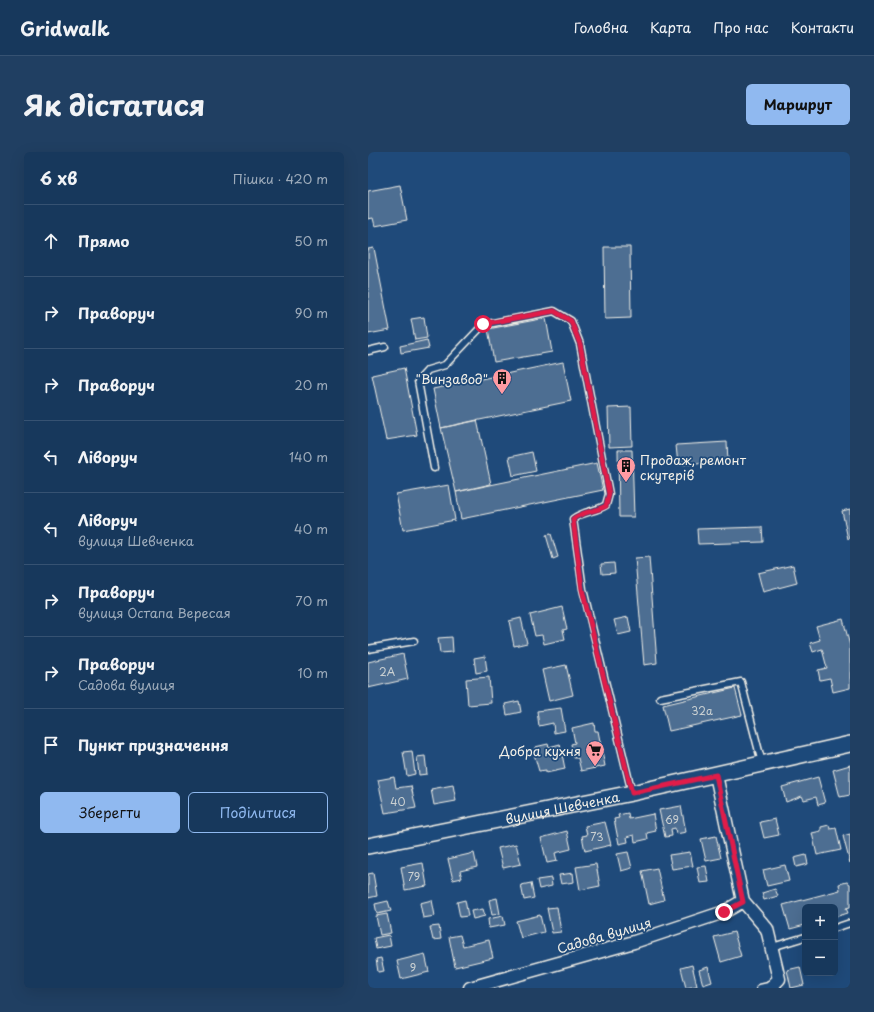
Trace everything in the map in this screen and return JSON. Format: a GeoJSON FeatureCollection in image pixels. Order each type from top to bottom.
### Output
{"type":"FeatureCollection","features":[{"type":"Feature","properties":{"kind":"street","name":"вулиця Шевченка"},"geometry":{"type":"LineString","coordinates":[[368,846],[632,793],[763,765],[850,744]]}},
{"type":"Feature","properties":{"kind":"street"},"geometry":{"type":"LineString","coordinates":[[716,775],[743,902],[767,929],[772,946],[779,979],[774,986]]}},
{"type":"Feature","properties":{"kind":"street","name":"Садова вулиця"},"geometry":{"type":"LineString","coordinates":[[470,988],[634,942],[724,912],[743,902]]}},
{"type":"Feature","properties":{"kind":"lane"},"geometry":{"type":"LineString","coordinates":[[434,468],[418,381],[428,370],[445,365],[483,324],[554,311],[571,321],[580,344],[609,494],[606,506],[598,511],[580,514],[573,519],[582,589],[632,793]]}},
{"type":"Feature","properties":{"kind":"lane"},"geometry":{"type":"LineString","coordinates":[[368,351],[385,347]]}},
{"type":"Feature","properties":{"kind":"lane"},"geometry":{"type":"LineString","coordinates":[[368,649],[414,641]]}},
{"type":"Feature","properties":{"kind":"lane"},"geometry":{"type":"LineString","coordinates":[[660,698],[741,682],[763,765]]}},
{"type":"Feature","properties":{"kind":"lane"},"geometry":{"type":"LineString","coordinates":[[838,927],[850,923]]}},
{"type":"Feature","properties":{"kind":"lane"},"geometry":{"type":"LineString","coordinates":[[772,946],[802,938]]}},
{"type":"Feature","properties":{"kind":"lane"},"geometry":{"type":"LineString","coordinates":[[760,988],[774,986]]}},
{"type":"Feature","properties":{"kind":"building"},"geometry":{"type":"Polygon","coordinates":[[[400,185],[407,220],[375,226],[373,218],[368,219],[368,191],[400,185]]]}},
{"type":"Feature","properties":{"kind":"building"},"geometry":{"type":"Polygon","coordinates":[[[604,247],[630,247],[631,318],[605,319],[604,247]]]}},
{"type":"Feature","properties":{"kind":"building"},"geometry":{"type":"Polygon","coordinates":[[[374,248],[390,330],[368,334],[368,249],[374,248]]]}},
{"type":"Feature","properties":{"kind":"building"},"geometry":{"type":"Polygon","coordinates":[[[424,317],[427,338],[415,340],[411,319],[424,317]]]}},
{"type":"Feature","properties":{"kind":"building"},"geometry":{"type":"Polygon","coordinates":[[[546,318],[552,352],[494,362],[488,329],[546,318]]]}},
{"type":"Feature","properties":{"kind":"building"},"geometry":{"type":"Polygon","coordinates":[[[427,340],[429,348],[401,353],[400,346],[427,340]]]}},
{"type":"Feature","properties":{"kind":"building","name":"\"Винзавод\""},"geometry":{"type":"Polygon","coordinates":[[[563,362],[571,401],[441,428],[433,389],[563,362]]]}},
{"type":"Feature","properties":{"kind":"building"},"geometry":{"type":"Polygon","coordinates":[[[404,368],[417,435],[386,440],[372,375],[404,368]]]}},
{"type":"Feature","properties":{"kind":"building"},"geometry":{"type":"Polygon","coordinates":[[[631,407],[632,446],[609,447],[608,408],[631,407]]]}},
{"type":"Feature","properties":{"kind":"building"},"geometry":{"type":"Polygon","coordinates":[[[477,420],[491,484],[456,492],[441,428],[477,420]]]}},
{"type":"Feature","properties":{"kind":"building"},"geometry":{"type":"Polygon","coordinates":[[[727,442],[728,462],[678,465],[676,445],[727,442]]]}},
{"type":"Feature","properties":{"kind":"building","name":"Продаж, ремонт скутерів"},"geometry":{"type":"Polygon","coordinates":[[[618,450],[632,450],[634,517],[619,517],[618,450]]]}},
{"type":"Feature","properties":{"kind":"building"},"geometry":{"type":"Polygon","coordinates":[[[532,452],[536,471],[513,476],[509,457],[532,452]]]}},
{"type":"Feature","properties":{"kind":"building"},"geometry":{"type":"Polygon","coordinates":[[[597,463],[603,490],[461,519],[456,492],[597,463]]]}},
{"type":"Feature","properties":{"kind":"building"},"geometry":{"type":"Polygon","coordinates":[[[449,485],[455,520],[403,530],[396,494],[449,485]]]}},
{"type":"Feature","properties":{"kind":"building"},"geometry":{"type":"Polygon","coordinates":[[[850,509],[850,538],[848,539],[842,511],[850,509]]]}},
{"type":"Feature","properties":{"kind":"building"},"geometry":{"type":"Polygon","coordinates":[[[762,527],[763,542],[698,544],[697,529],[762,527]]]}},
{"type":"Feature","properties":{"kind":"building"},"geometry":{"type":"Polygon","coordinates":[[[551,534],[558,557],[553,559],[546,535],[551,534]]]}},
{"type":"Feature","properties":{"kind":"building"},"geometry":{"type":"Polygon","coordinates":[[[649,557],[657,663],[644,665],[635,558],[649,557]]]}},
{"type":"Feature","properties":{"kind":"building"},"geometry":{"type":"Polygon","coordinates":[[[614,563],[615,573],[602,574],[601,564],[614,563]]]}},
{"type":"Feature","properties":{"kind":"building"},"geometry":{"type":"Polygon","coordinates":[[[793,565],[797,583],[763,592],[758,573],[793,565]]]}},
{"type":"Feature","properties":{"kind":"building"},"geometry":{"type":"Polygon","coordinates":[[[562,607],[567,629],[563,630],[565,639],[544,644],[542,635],[535,636],[530,615],[562,607]]]}},
{"type":"Feature","properties":{"kind":"building"},"geometry":{"type":"Polygon","coordinates":[[[628,617],[631,632],[618,635],[614,620],[628,617]]]}},
{"type":"Feature","properties":{"kind":"building"},"geometry":{"type":"Polygon","coordinates":[[[521,618],[527,643],[514,646],[509,621],[521,618]]]}},
{"type":"Feature","properties":{"kind":"building"},"geometry":{"type":"Polygon","coordinates":[[[843,619],[850,646],[850,688],[833,692],[830,678],[820,680],[818,670],[827,668],[822,649],[813,652],[810,643],[820,640],[816,626],[843,619]]]}},
{"type":"Feature","properties":{"kind":"building"},"geometry":{"type":"Polygon","coordinates":[[[452,637],[453,652],[440,653],[438,638],[452,637]]]}},
{"type":"Feature","properties":{"kind":"building"},"geometry":{"type":"Polygon","coordinates":[[[403,654],[408,679],[368,688],[368,662],[403,654]]]}},
{"type":"Feature","properties":{"kind":"building"},"geometry":{"type":"Polygon","coordinates":[[[485,656],[487,671],[476,673],[474,658],[485,656]]]}},
{"type":"Feature","properties":{"kind":"building"},"geometry":{"type":"Polygon","coordinates":[[[566,665],[573,695],[549,701],[542,670],[566,665]]]}},
{"type":"Feature","properties":{"kind":"building"},"geometry":{"type":"Polygon","coordinates":[[[489,677],[491,703],[468,705],[466,679],[489,677]]]}},
{"type":"Feature","properties":{"kind":"building"},"geometry":{"type":"Polygon","coordinates":[[[735,688],[742,715],[669,731],[663,705],[735,688]]]}},
{"type":"Feature","properties":{"kind":"building"},"geometry":{"type":"Polygon","coordinates":[[[519,701],[521,712],[507,715],[505,704],[519,701]]]}},
{"type":"Feature","properties":{"kind":"building"},"geometry":{"type":"Polygon","coordinates":[[[561,708],[565,731],[554,733],[553,723],[539,726],[537,711],[561,708]]]}},
{"type":"Feature","properties":{"kind":"building"},"geometry":{"type":"Polygon","coordinates":[[[594,723],[595,731],[598,731],[605,766],[581,771],[578,758],[574,758],[571,744],[575,743],[572,728],[594,723]]]}},
{"type":"Feature","properties":{"kind":"building"},"geometry":{"type":"Polygon","coordinates":[[[548,744],[549,747],[560,744],[565,769],[546,773],[546,770],[539,771],[534,754],[536,752],[535,747],[548,744]]]}},
{"type":"Feature","properties":{"kind":"building"},"geometry":{"type":"Polygon","coordinates":[[[412,751],[415,774],[407,776],[403,752],[412,751]]]}},
{"type":"Feature","properties":{"kind":"building"},"geometry":{"type":"Polygon","coordinates":[[[425,756],[427,774],[419,775],[417,757],[425,756]]]}},
{"type":"Feature","properties":{"kind":"building"},"geometry":{"type":"Polygon","coordinates":[[[850,765],[850,795],[840,797],[833,770],[850,765]]]}},
{"type":"Feature","properties":{"kind":"building"},"geometry":{"type":"Polygon","coordinates":[[[394,777],[396,788],[411,786],[416,808],[385,813],[378,780],[394,777]]]}},
{"type":"Feature","properties":{"kind":"building"},"geometry":{"type":"Polygon","coordinates":[[[818,777],[825,803],[818,805],[816,797],[804,800],[802,796],[786,802],[782,787],[818,777]]]}},
{"type":"Feature","properties":{"kind":"building"},"geometry":{"type":"Polygon","coordinates":[[[453,785],[456,801],[434,805],[431,789],[453,785]]]}},
{"type":"Feature","properties":{"kind":"building"},"geometry":{"type":"Polygon","coordinates":[[[681,806],[686,832],[676,834],[675,828],[671,829],[672,836],[665,837],[659,810],[681,806]]]}},
{"type":"Feature","properties":{"kind":"building"},"geometry":{"type":"Polygon","coordinates":[[[628,813],[629,819],[653,814],[656,831],[647,833],[648,839],[635,842],[634,835],[627,837],[628,842],[619,844],[614,819],[619,818],[618,815],[628,813]]]}},
{"type":"Feature","properties":{"kind":"building"},"geometry":{"type":"Polygon","coordinates":[[[775,819],[779,835],[764,838],[760,822],[775,819]]]}},
{"type":"Feature","properties":{"kind":"building"},"geometry":{"type":"Polygon","coordinates":[[[605,822],[611,845],[585,851],[582,836],[587,835],[585,826],[605,822]]]}},
{"type":"Feature","properties":{"kind":"building"},"geometry":{"type":"Polygon","coordinates":[[[829,825],[830,829],[836,828],[841,850],[817,855],[812,833],[821,831],[821,827],[829,825]]]}},
{"type":"Feature","properties":{"kind":"building"},"geometry":{"type":"Polygon","coordinates":[[[567,831],[571,849],[555,853],[557,861],[547,863],[541,838],[567,831]]]}},
{"type":"Feature","properties":{"kind":"building"},"geometry":{"type":"Polygon","coordinates":[[[850,834],[850,863],[843,836],[850,834]]]}},
{"type":"Feature","properties":{"kind":"building"},"geometry":{"type":"Polygon","coordinates":[[[716,836],[721,858],[706,861],[701,839],[716,836]]]}},
{"type":"Feature","properties":{"kind":"building"},"geometry":{"type":"Polygon","coordinates":[[[516,844],[521,864],[503,868],[498,848],[516,844]]]}},
{"type":"Feature","properties":{"kind":"building"},"geometry":{"type":"Polygon","coordinates":[[[628,852],[632,868],[621,871],[617,854],[628,852]]]}},
{"type":"Feature","properties":{"kind":"building"},"geometry":{"type":"Polygon","coordinates":[[[690,852],[693,866],[672,869],[669,855],[690,852]]]}},
{"type":"Feature","properties":{"kind":"building"},"geometry":{"type":"Polygon","coordinates":[[[474,853],[477,867],[460,871],[462,878],[453,880],[448,859],[474,853]]]}},
{"type":"Feature","properties":{"kind":"building"},"geometry":{"type":"Polygon","coordinates":[[[806,855],[808,864],[796,867],[794,858],[806,855]]]}},
{"type":"Feature","properties":{"kind":"building"},"geometry":{"type":"Polygon","coordinates":[[[423,863],[427,886],[405,890],[401,867],[423,863]]]}},
{"type":"Feature","properties":{"kind":"building"},"geometry":{"type":"Polygon","coordinates":[[[596,864],[600,886],[580,890],[576,867],[596,864]]]}},
{"type":"Feature","properties":{"kind":"building"},"geometry":{"type":"Polygon","coordinates":[[[785,865],[789,881],[767,886],[763,870],[785,865]]]}},
{"type":"Feature","properties":{"kind":"building"},"geometry":{"type":"Polygon","coordinates":[[[706,866],[709,882],[700,883],[697,867],[706,866]]]}},
{"type":"Feature","properties":{"kind":"building"},"geometry":{"type":"Polygon","coordinates":[[[657,868],[664,900],[649,904],[642,871],[657,868]]]}},
{"type":"Feature","properties":{"kind":"building"},"geometry":{"type":"Polygon","coordinates":[[[373,873],[377,896],[368,898],[368,874],[373,873]]]}},
{"type":"Feature","properties":{"kind":"building"},"geometry":{"type":"Polygon","coordinates":[[[573,873],[574,882],[561,884],[559,875],[573,873]]]}},
{"type":"Feature","properties":{"kind":"building"},"geometry":{"type":"Polygon","coordinates":[[[551,878],[552,886],[539,889],[537,880],[551,878]]]}},
{"type":"Feature","properties":{"kind":"building"},"geometry":{"type":"Polygon","coordinates":[[[847,882],[850,884],[850,907],[846,908],[848,913],[838,916],[838,904],[802,904],[802,926],[790,929],[783,905],[840,890],[839,884],[847,882]]]}},
{"type":"Feature","properties":{"kind":"building"},"geometry":{"type":"Polygon","coordinates":[[[531,883],[534,898],[524,900],[521,885],[531,883]]]}},
{"type":"Feature","properties":{"kind":"building"},"geometry":{"type":"Polygon","coordinates":[[[775,889],[778,896],[764,900],[762,893],[775,889]]]}},
{"type":"Feature","properties":{"kind":"building"},"geometry":{"type":"Polygon","coordinates":[[[497,898],[500,914],[492,915],[489,900],[497,898]]]}},
{"type":"Feature","properties":{"kind":"building"},"geometry":{"type":"Polygon","coordinates":[[[432,900],[435,916],[423,918],[420,903],[432,900]]]}},
{"type":"Feature","properties":{"kind":"building"},"geometry":{"type":"Polygon","coordinates":[[[465,900],[468,916],[460,917],[457,902],[465,900]]]}},
{"type":"Feature","properties":{"kind":"building"},"geometry":{"type":"Polygon","coordinates":[[[388,901],[391,911],[377,914],[375,904],[388,901]]]}},
{"type":"Feature","properties":{"kind":"building"},"geometry":{"type":"Polygon","coordinates":[[[557,907],[561,932],[552,933],[547,908],[557,907]]]}},
{"type":"Feature","properties":{"kind":"building"},"geometry":{"type":"Polygon","coordinates":[[[483,909],[485,916],[473,919],[471,911],[483,909]]]}},
{"type":"Feature","properties":{"kind":"building"},"geometry":{"type":"Polygon","coordinates":[[[387,914],[391,933],[380,935],[376,916],[387,914]]]}},
{"type":"Feature","properties":{"kind":"building"},"geometry":{"type":"Polygon","coordinates":[[[540,915],[544,932],[521,938],[516,921],[540,915]]]}},
{"type":"Feature","properties":{"kind":"building"},"geometry":{"type":"Polygon","coordinates":[[[503,916],[505,925],[489,928],[488,919],[503,916]]]}},
{"type":"Feature","properties":{"kind":"building"},"geometry":{"type":"Polygon","coordinates":[[[439,926],[441,939],[433,940],[430,927],[439,926]]]}},
{"type":"Feature","properties":{"kind":"building"},"geometry":{"type":"Polygon","coordinates":[[[734,932],[741,956],[721,962],[714,937],[734,932]]]}},
{"type":"Feature","properties":{"kind":"building"},"geometry":{"type":"Polygon","coordinates":[[[389,935],[391,946],[376,949],[374,938],[389,935]]]}},
{"type":"Feature","properties":{"kind":"building"},"geometry":{"type":"Polygon","coordinates":[[[460,935],[463,946],[489,940],[493,958],[455,967],[449,937],[460,935]]]}},
{"type":"Feature","properties":{"kind":"building"},"geometry":{"type":"Polygon","coordinates":[[[425,954],[429,972],[401,979],[397,961],[425,954]]]}},
{"type":"Feature","properties":{"kind":"building"},"geometry":{"type":"Polygon","coordinates":[[[381,958],[384,971],[378,972],[376,959],[381,958]]]}},
{"type":"Feature","properties":{"kind":"building"},"geometry":{"type":"Polygon","coordinates":[[[692,965],[697,986],[686,988],[681,968],[692,965]]]}},
{"type":"Feature","properties":{"kind":"building"},"geometry":{"type":"Polygon","coordinates":[[[708,967],[712,982],[703,985],[699,970],[708,967]]]}},
{"type":"Feature","properties":{"kind":"building"},"geometry":{"type":"Polygon","coordinates":[[[800,967],[804,985],[791,988],[787,970],[800,967]]]}},
{"type":"Feature","properties":{"kind":"place","name":"\"Винзавод\""},"geometry":{"type":"Point","coordinates":[502,395]}},
{"type":"Feature","properties":{"kind":"place","name":"Продаж, ремонт скутерів"},"geometry":{"type":"Point","coordinates":[626,483]}},
{"type":"Feature","properties":{"kind":"place","name":"Добра кухня"},"geometry":{"type":"Point","coordinates":[595,767]}},
{"type":"Feature","properties":{"kind":"route"},"geometry":{"type":"LineString","coordinates":[[483,324],[554,311],[571,321],[580,344],[609,494],[606,506],[598,511],[580,514],[573,519],[582,589],[632,793],[716,775],[743,902],[724,912]]}}]}
